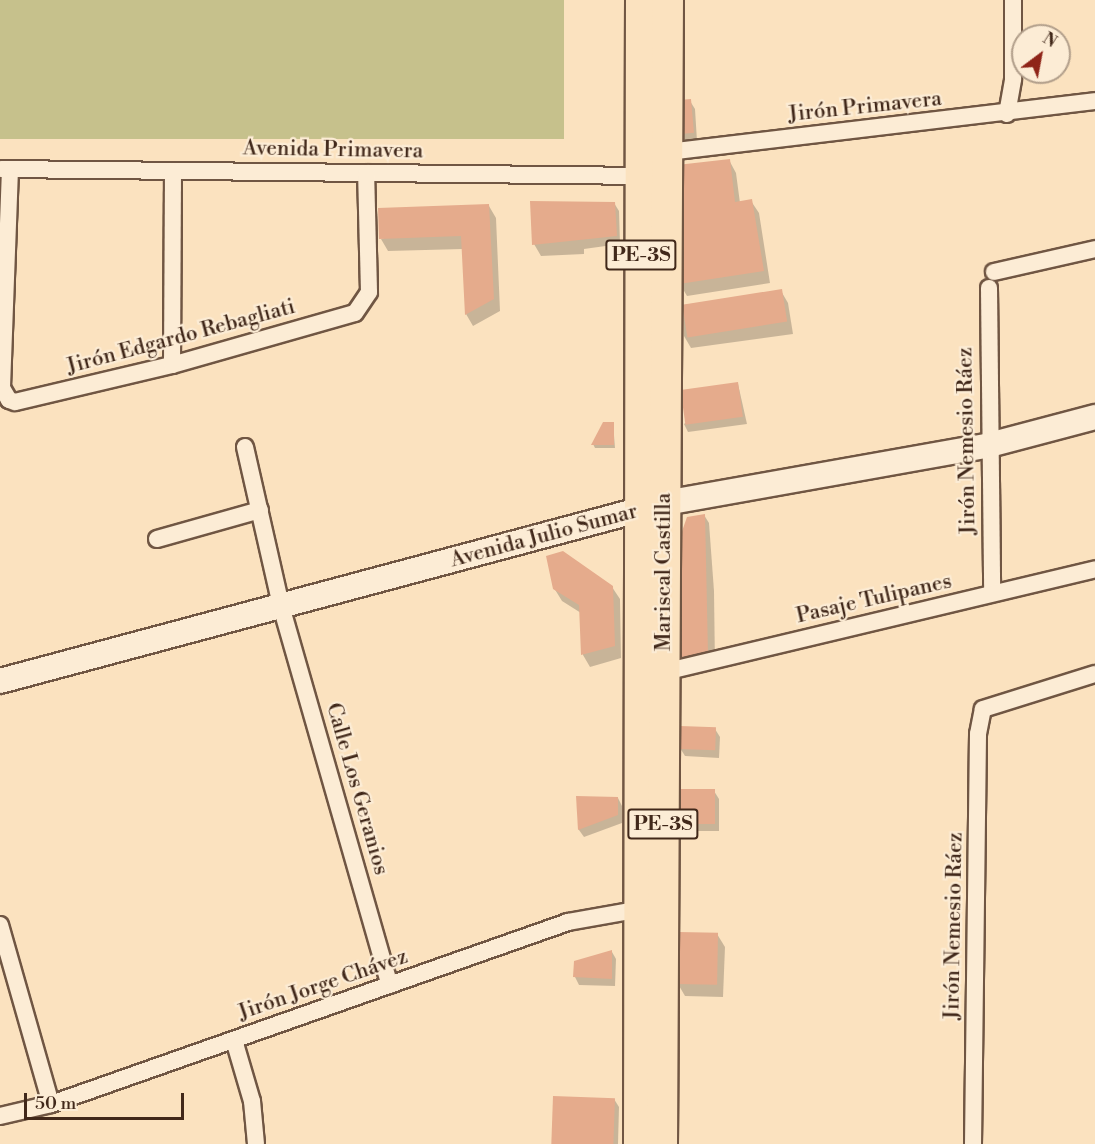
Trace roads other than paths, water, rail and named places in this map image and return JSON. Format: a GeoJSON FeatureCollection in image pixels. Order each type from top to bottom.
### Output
{"type":"FeatureCollection","features":[{"type":"Feature","properties":{"kind":"highway","name":"PE-3S"},"geometry":{"type":"LineString","coordinates":[[641,0],[653,165],[654,506]]}},
{"type":"Feature","properties":{"kind":"highway","name":"PE-3S"},"geometry":{"type":"LineString","coordinates":[[653,165],[668,0]]}},
{"type":"Feature","properties":{"kind":"highway","name":"Mariscal Castilla"},"geometry":{"type":"LineString","coordinates":[[639,1144],[664,672],[654,506]]}},
{"type":"Feature","properties":{"kind":"highway","name":"Mariscal Castilla"},"geometry":{"type":"LineString","coordinates":[[654,506],[651,908],[662,1144]]}},
{"type":"Feature","properties":{"kind":"street"},"geometry":{"type":"LineString","coordinates":[[1007,114],[1013,79],[1014,0]]}},
{"type":"Feature","properties":{"kind":"street","name":"Jirón Primavera"},"geometry":{"type":"LineString","coordinates":[[653,165],[1095,101]]}},
{"type":"Feature","properties":{"kind":"street","name":"Avenida Primavera"},"geometry":{"type":"LineString","coordinates":[[5,169],[366,173],[653,165]]}},
{"type":"Feature","properties":{"kind":"street","name":"Jirón Edgardo Rebagliati"},"geometry":{"type":"LineString","coordinates":[[5,169],[2,388],[9,400],[24,401],[172,365],[355,313],[362,307],[369,292],[366,173]]}},
{"type":"Feature","properties":{"kind":"street"},"geometry":{"type":"LineString","coordinates":[[172,365],[173,171]]}},
{"type":"Feature","properties":{"kind":"street","name":"Jirón Nemesio Ráez"},"geometry":{"type":"LineString","coordinates":[[992,593],[989,445],[991,280],[1095,249]]}},
{"type":"Feature","properties":{"kind":"street","name":"Avenida Julio Sumar"},"geometry":{"type":"LineString","coordinates":[[0,681],[654,506],[989,445],[1095,417]]}},
{"type":"Feature","properties":{"kind":"street","name":"Calle Los Geranios"},"geometry":{"type":"LineString","coordinates":[[245,447],[281,606],[390,985]]}},
{"type":"Feature","properties":{"kind":"street"},"geometry":{"type":"LineString","coordinates":[[157,539],[260,510]]}},
{"type":"Feature","properties":{"kind":"street","name":"Pasaje Tulipanes"},"geometry":{"type":"LineString","coordinates":[[664,672],[1095,569]]}},
{"type":"Feature","properties":{"kind":"street","name":"Jirón Nemesio Ráez"},"geometry":{"type":"LineString","coordinates":[[973,1144],[978,734],[983,709],[1095,674]]}},
{"type":"Feature","properties":{"kind":"street","name":"Jirón Jorge Chávez"},"geometry":{"type":"LineString","coordinates":[[0,1116],[51,1104],[568,922],[651,908]]}},
{"type":"Feature","properties":{"kind":"street"},"geometry":{"type":"LineString","coordinates":[[0,925],[51,1104]]}},
{"type":"Feature","properties":{"kind":"street"},"geometry":{"type":"LineString","coordinates":[[234,1040],[252,1101],[256,1144]]}}]}
